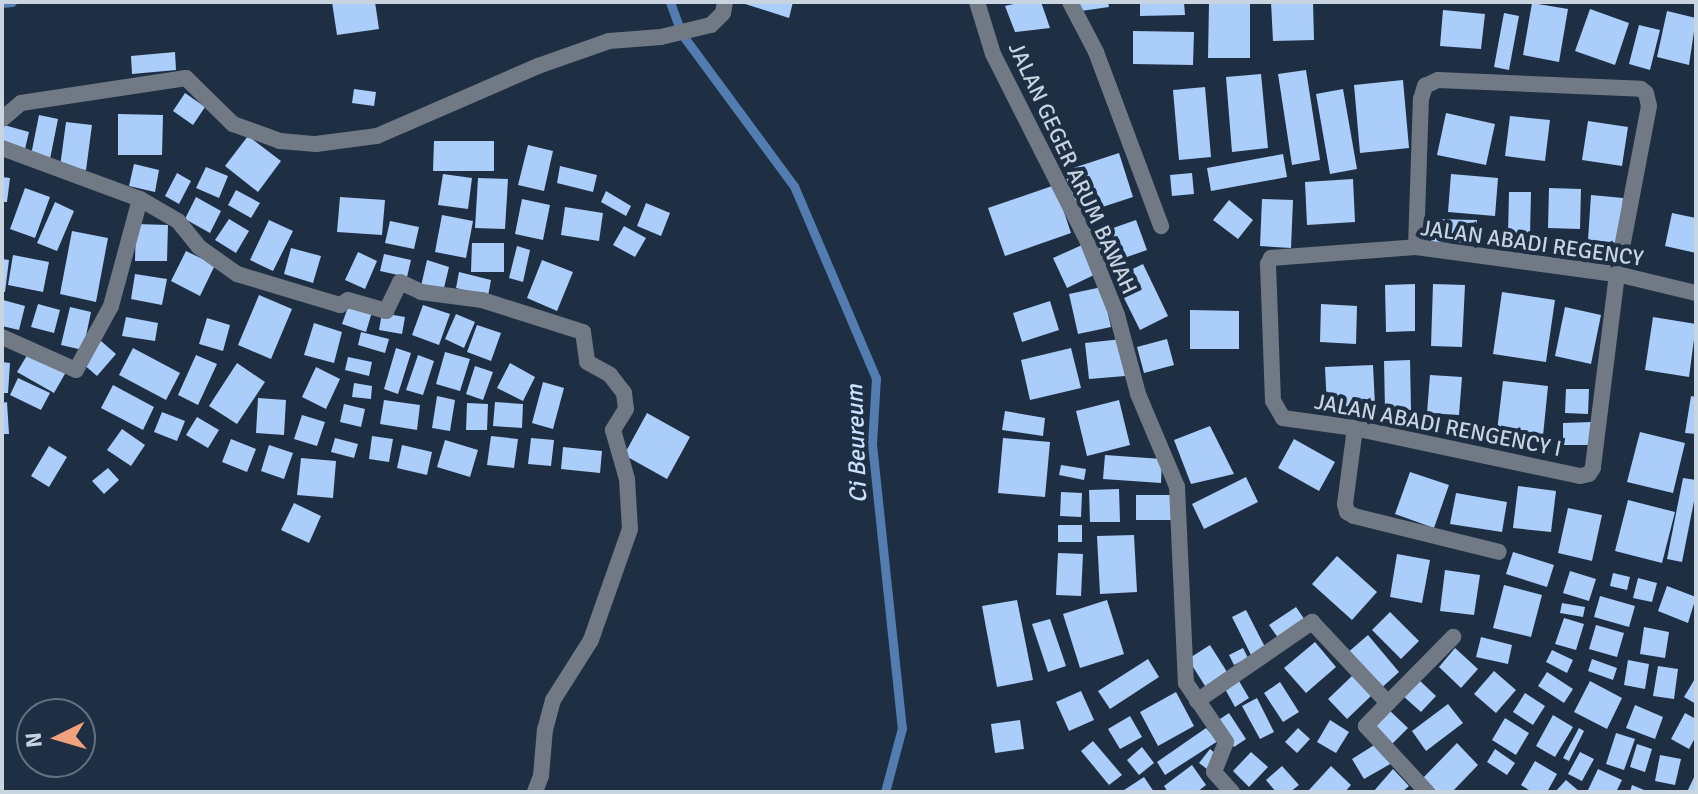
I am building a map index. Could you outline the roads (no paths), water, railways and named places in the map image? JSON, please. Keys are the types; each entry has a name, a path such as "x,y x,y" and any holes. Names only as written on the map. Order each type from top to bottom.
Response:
{"street":[{"path":"2,119 21,103 186,78 233,124 280,141 316,144 377,136 538,66 609,41 661,37 711,25 723,13 725,2"},
{"name":"JALAN GEGER ARUM BAWAH","path":"977,2 993,54 1087,240 1117,315 1138,394 1177,487 1186,683 1226,742 1214,772 1232,792"},
{"path":"1070,2 1096,52 1161,226"},
{"path":"1416,247 1421,99 1425,86 1438,80 1641,89 1646,93 1649,106 1617,274"},
{"path":"2,148 140,199 178,221 199,247 237,274 340,305 348,300 386,311 400,282 421,292 482,300 583,332 587,362 618,383 626,409 613,430 627,479 630,529 591,640 553,700 545,729 541,776 535,792"},
{"path":"2,337 76,370 111,306 140,199"},
{"name":"JALAN ABADI REGENCY","path":"1268,262 1271,258 1416,247 1617,274 1696,293"},
{"name":"JALAN ABADI RENGENCY I","path":"1268,262 1274,407 1283,418 1355,428 1580,476 1589,474 1593,468 1617,274"},
{"path":"1355,428 1345,504 1350,514 1499,552"},
{"path":"1197,701 1312,622 1388,703"},
{"path":"1427,792 1366,726 1453,637"}],"waterway":[{"name":"Ci Beureum","path":"2,3 12,2"},
{"name":"Ci Beureum","path":"670,2 681,33 794,186 876,378 872,444 902,728 885,792"}]}
